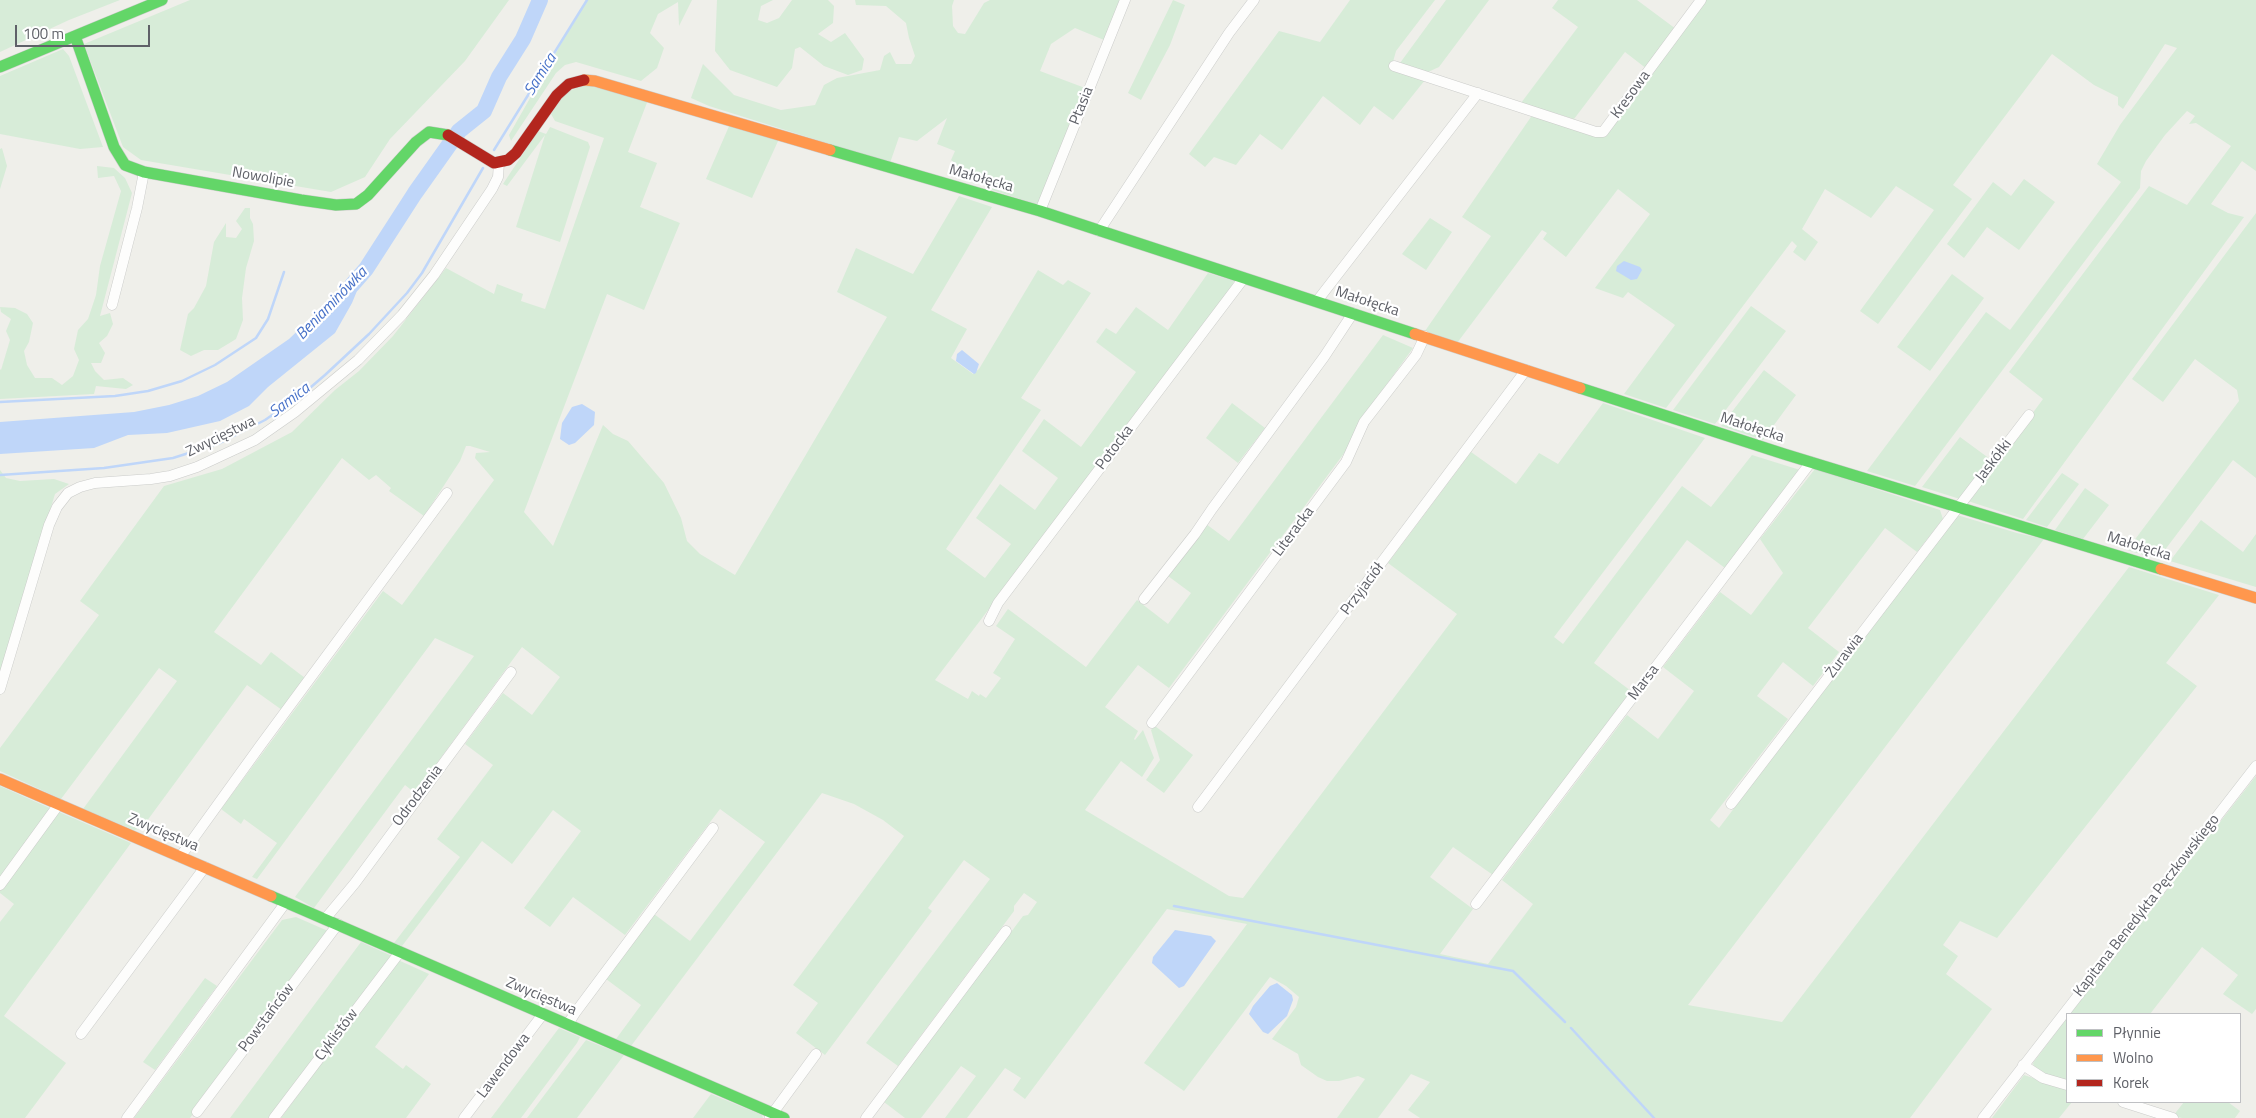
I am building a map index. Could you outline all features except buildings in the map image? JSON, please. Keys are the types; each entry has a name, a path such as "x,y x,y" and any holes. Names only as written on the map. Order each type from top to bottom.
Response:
{"street":[{"path":"0,67 162,0"},
{"name":"Ptasia","path":"1040,211 1124,0"},
{"path":"1099,231 1230,33 1254,0"},
{"name":"Kresowa","path":"1394,66 1596,132 1603,132 1702,0"},
{"name":"Nowolipie","path":"75,36 114,148 125,165 144,172 301,200 350,205 356,204 368,195 424,135 433,131 446,134 490,160 499,163"},
{"name":"Małołęcka","path":"499,163 508,160 516,153 557,95 569,84 582,80 595,81 1040,211 1811,462 2256,598"},
{"path":"1317,301 1478,93"},
{"name":"Zwycięstwa","path":"0,689 49,525 57,506 68,493 95,483 151,479 170,476 197,467 255,440 295,412 358,360 402,315 434,275 492,189 498,177 499,163"},
{"path":"112,305 138,208 144,172"},
{"name":"Potocka","path":"989,621 998,603 1244,278"},
{"path":"1144,599 1196,534 1212,508 1324,357 1353,313"},
{"name":"Literacka","path":"1152,723 1346,462 1364,422 1416,355 1425,336"},
{"name":"Przyjaciół","path":"1198,807 1526,370"},
{"name":"Jaskółki","path":"1958,508 2029,415"},
{"name":"Marsa","path":"1476,904 1811,462"},
{"path":"180,858 282,715 447,493"},
{"name":"Żurawia","path":"1731,804 1958,508"},
{"name":"Odrodzenia","path":"325,919 355,883 510,672"},
{"name":"Kapitana Benedykta Pęczkowskiego","path":"1983,1118 2256,766"},
{"name":"Zwycięstwa","path":"0,779 568,1024 771,1115 784,1118"},
{"path":"0,885 59,804"},
{"path":"568,1024 712,828"},
{"path":"81,1034 204,867"},
{"path":"128,1118 286,902"},
{"name":"Powstańców","path":"197,1112 338,924"},
{"path":"866,1118 1006,931"},
{"name":"Cyklistów","path":"274,1118 400,952"},
{"name":"Lawendowa","path":"464,1118 544,1014"},
{"path":"771,1115 816,1054"},
{"path":"2023,1065 2043,1078 2066,1085"},
{"path":"2126,1103 2173,1118"}],"green space":[{"path":"0,0 120,0 69,20 0,52"},
{"path":"190,0 509,0 465,61 390,139 365,177 331,192 141,160 123,147 84,44"},
{"path":"586,0 692,0 679,26 678,2 658,14 650,33 664,48 657,68 641,81 576,62 565,65 556,73 511,141 509,135"},
{"path":"717,0 773,0 761,6 758,20 767,23 779,18 792,0 828,0 834,6 833,23 818,34 831,42 845,33 864,59 862,70 848,75 824,66 800,47 795,49 792,68 777,87 730,70 715,51"},
{"path":"855,0 954,0 952,6 953,26 958,33 965,34 984,3 990,0 1120,0 1104,40 1075,28 1051,44 1040,71 1085,88 1040,201 1036,204 992,190 994,184 964,172 951,160 955,151 937,144 947,118 917,141 899,137 890,163 709,106 691,98 703,64 734,95 781,110 815,105 824,85 837,78 880,70 884,56 890,52 896,64 911,64 915,56 906,23 886,6 856,5"},
{"path":"1173,0 1185,5 1170,45 1141,100 1128,93"},
{"path":"1350,0 1435,0 1396,51 1391,69 1425,80 1393,120 1374,106 1360,125 1323,96 1282,150 1260,134 1236,165 1214,157 1205,167 1189,154 1279,31 1320,42"},
{"path":"1446,0 1489,0 1439,67 1428,72 1400,63"},
{"path":"1558,0 1637,0 1676,29 1647,69 1625,52 1574,119 1521,103 1578,27 1552,8"},
{"path":"1705,0 2256,0 2256,171 2242,161 2211,204 2228,213 2244,217 2023,519 1968,501 2043,399 2009,372 2149,186 2187,205 2231,146 2196,123 2189,124 2195,116 2187,111 2165,135 2146,161 2141,171 2140,188 1915,486 1867,471 1986,312 2010,330 2121,182 2097,164 2120,125 2177,48 2165,44 2123,109 2118,105 2118,97 2094,85 2052,54 1953,185 1972,199 1878,324 1860,311 1934,210 1896,186 1871,218 1825,189 1802,229 1818,242 1805,261 1793,252 1797,246 1792,241 1666,408 1624,394 1675,325 1628,292 1623,298 1595,288 1650,214 1618,189 1566,257 1543,239 1547,233 1542,230 1457,343 1425,331 1491,236 1462,217 1533,114 1605,137"},
{"path":"63,49 69,56 103,147 80,149 0,134 0,76"},
{"path":"586,85 648,100 628,152 657,163 640,207 680,223 644,310 607,294 524,512 553,546 603,425 613,434 628,441 664,483 681,518 687,541 700,554 735,575 887,317 837,292 856,248 913,274 959,196 992,207 931,310 967,329 951,358 973,374 979,369 1038,270 1063,285 1068,280 1091,293 1021,398 1041,410 946,549 985,578 1011,544 976,518 1000,484 1035,510 1058,478 1022,451 1044,419 1081,447 1136,372 1096,342 1106,328 1116,334 1136,307 1168,330 1208,273 1234,281 1228,294 935,680 968,699 972,691 986,698 1001,678 993,673 1015,639 996,626 1008,609 1086,667 1137,600 1168,624 1191,593 1168,576 1206,524 1229,541 1383,335 1413,348 1358,424 1351,444 1169,688 1138,665 1105,707 1138,731 1135,740 1143,730 1154,758 1142,777 1121,761 1085,810 1229,896 1243,898 1457,614 1388,563 1471,452 1516,484 1539,453 1558,464 1603,403 1705,438 1554,637 1563,644 1682,486 1711,507 1752,455 1800,470 1725,568 1687,540 1617,632 1594,663 1631,691 1493,875 1453,847 1430,877 1473,909 1440,954 1488,964 1533,904 1502,880 1627,715 1658,739 1694,691 1663,667 1720,592 1751,615 1783,573 1760,539 1815,469 1940,510 1943,519 1917,552 1885,528 1808,628 1839,652 1813,686 1783,662 1757,696 1788,719 1710,820 1719,828 1957,515 2044,539 1688,1005 1782,1022 2129,567 2219,595 2166,663 2197,686 1997,938 1960,921 1943,945 1958,956 1946,974 1992,1009 1910,1118 1420,1118 1408,1110 1430,1082 1411,1074 1378,1118 1337,1118 1365,1079 1358,1076 1339,1081 1327,1081 1301,1065 1298,1054 1272,1039 1296,1007 1299,997 1286,986 1270,977 1184,1091 1144,1063 1247,924 1167,909 1025,1099 1013,1090 1021,1078 1005,1068 967,1118 945,1118 976,1076 961,1066 921,1118 905,1118 884,1102 1023,916 1028,915 1037,902 1024,893 1014,906 1014,911 898,1066 866,1043 990,879 964,860 928,908 932,911 825,1055 796,1033 818,1003 793,985 904,836 883,820 854,804 822,793 631,1046 616,1039 641,1005 606,979 654,914 690,941 765,842 720,809 625,935 573,897 550,927 524,908 581,831 553,810 512,864 482,841 402,946 394,943 460,857 437,839 493,765 465,744 503,693 532,715 560,677 522,647 415,793 405,785 314,908 295,897 474,656 435,638 257,879 252,877 277,843 244,819 241,824 221,809 383,591 402,605 494,480 475,458 476,453 490,452 470,446 466,446 460,461 424,516 389,491 391,488 376,475 369,480 342,458 214,632 261,665 271,652 305,678 282,710 247,685 141,829 134,830 83,809 177,681 159,668 61,799 0,771 0,748 99,615 80,601 164,486 222,469 292,432 335,390 359,371 393,336 446,268 494,294 497,284 523,294 521,301 545,309 604,138 555,121 551,114 566,92"},
{"path":"730,124 779,139 752,198 706,179"},
{"path":"550,127 588,142 590,147 560,242 516,227 545,135 507,186 503,184 538,131 546,134"},
{"path":"2,148 7,166 0,189 0,149"},
{"path":"97,166 114,168 125,178 132,193 100,316 110,313 113,324 107,336 99,343 105,353 101,363 91,363 95,371 104,380 123,378 133,385 126,389 96,386 94,394 0,399 0,369 10,340 6,331 11,319 1,312 0,307 15,308 27,314 33,323 29,342 24,351 27,365 35,378 52,378 62,385 73,376 79,360 74,349 78,330 88,319 96,295 100,266 121,191 114,176 98,178"},
{"path":"2024,179 2055,202 2019,250 1987,227 1964,258 1947,244 1993,182 2011,196"},
{"path":"245,208 250,208 254,241 246,268 242,298 243,320 236,339 218,350 204,350 191,356 180,350 188,314 194,308 206,286 214,242 226,223 226,237 236,238 242,229 236,221"},
{"path":"2256,213 2256,478 2233,460 2158,559 2127,550 2239,401 2237,390 2195,359 2163,402 2132,379"},
{"path":"1430,218 1452,232 1426,270 1402,254"},
{"path":"1952,274 1984,298 1930,371 1897,347"},
{"path":"1751,306 1786,331 1715,424 1673,410"},
{"path":"1764,370 1796,395 1763,440 1721,426"},
{"path":"1232,403 1265,428 1238,463 1206,438"},
{"path":"1960,437 1990,459 1960,499 1922,487"},
{"path":"0,470 6,478 20,481 54,479 69,484 55,494 0,677"},
{"path":"2062,473 2079,484 2047,527 2026,520"},
{"path":"2085,488 2109,505 2083,539 2055,530"},
{"path":"2201,520 2243,552 2256,534 2256,587 2170,561"},
{"path":"1155,726 1193,755 1164,793 1146,780 1160,760 1151,730"},
{"path":"2256,776 2256,1009 2252,1014 2223,994 2238,975 2202,947 2151,1013 2071,1013"},
{"path":"0,786 52,809 0,880"},
{"path":"59,812 131,843 4,1016 66,1063 25,1118 0,1118 0,922 14,904 0,891"},
{"path":"296,917 328,931 190,1118 134,1118 282,920"},
{"path":"361,942 392,956 271,1118 230,1118"},
{"path":"398,960 429,974 375,1047 403,1069 406,1065 431,1084 406,1118 281,1118"},
{"path":"205,978 217,986 155,1070 143,1062"},
{"path":"2066,1019 2066,1082 2043,1074 2034,1067 2033,1063"},
{"path":"559,1028 580,1037 521,1118 491,1118"},
{"path":"586,1040 624,1055 577,1118 527,1118"},
{"path":"2024,1075 2066,1089 2066,1103 2071,1103 2059,1118 1992,1118"},
{"path":"711,1094 762,1115 763,1118 693,1118"},
{"path":"2183,1103 2229,1103 2240,1111 2235,1118 2182,1118 2173,1116"}],"water":[{"path":"1624,261 1640,267 1642,270 1637,279 1631,280 1616,271 1617,266"},
{"path":"366,269 352,303 335,333 268,387 249,406 220,421 167,433 128,435 94,448 0,454 0,422 134,412 169,405 198,396 227,382 289,339 353,278"},
{"path":"962,350 979,364 976,373 974,374 956,361 957,354"},
{"path":"582,404 595,412 594,425 575,443 569,445 560,439 562,423 572,407"},
{"path":"1175,930 1211,936 1216,941 1184,986 1179,988 1152,963 1153,957"},
{"path":"1277,983 1292,995 1293,1000 1287,1016 1268,1034 1263,1032 1249,1014 1253,1006 1270,986"}],"waterway":[{"name":"Beniaminówka","path":"352,285 366,269 415,193 459,131 484,111 499,77 523,39 540,0"},
{"name":"Samica","path":"494,150 587,0"},
{"name":"Samica","path":"0,475 104,468 173,458 220,443 265,420 304,393 325,375 369,334 407,293 422,273 483,168"},
{"path":"0,402 115,396 148,391 182,381 215,365 256,338 268,319 284,272"},
{"path":"1174,906 1513,971 1565,1022"},
{"path":"1571,1028 1654,1118"}],"traffic: fast":[{"path":"0,67 162,0"},
{"path":"75,36 114,147 125,165 144,172 301,200 336,205 356,204 368,195 416,142 429,132 448,135"},
{"path":"830,150 1040,211 1415,334"},
{"path":"1580,388 1784,454 2161,569"},
{"path":"271,896 784,1118"}],"traffic: slow":[{"path":"584,80 595,81 830,150"},
{"path":"1415,334 1580,388"},
{"path":"2161,569 2256,598"},
{"path":"0,779 271,896"}],"traffic: jam":[{"path":"448,135 494,163 508,160 516,153 557,95 569,84 584,80"}]}
